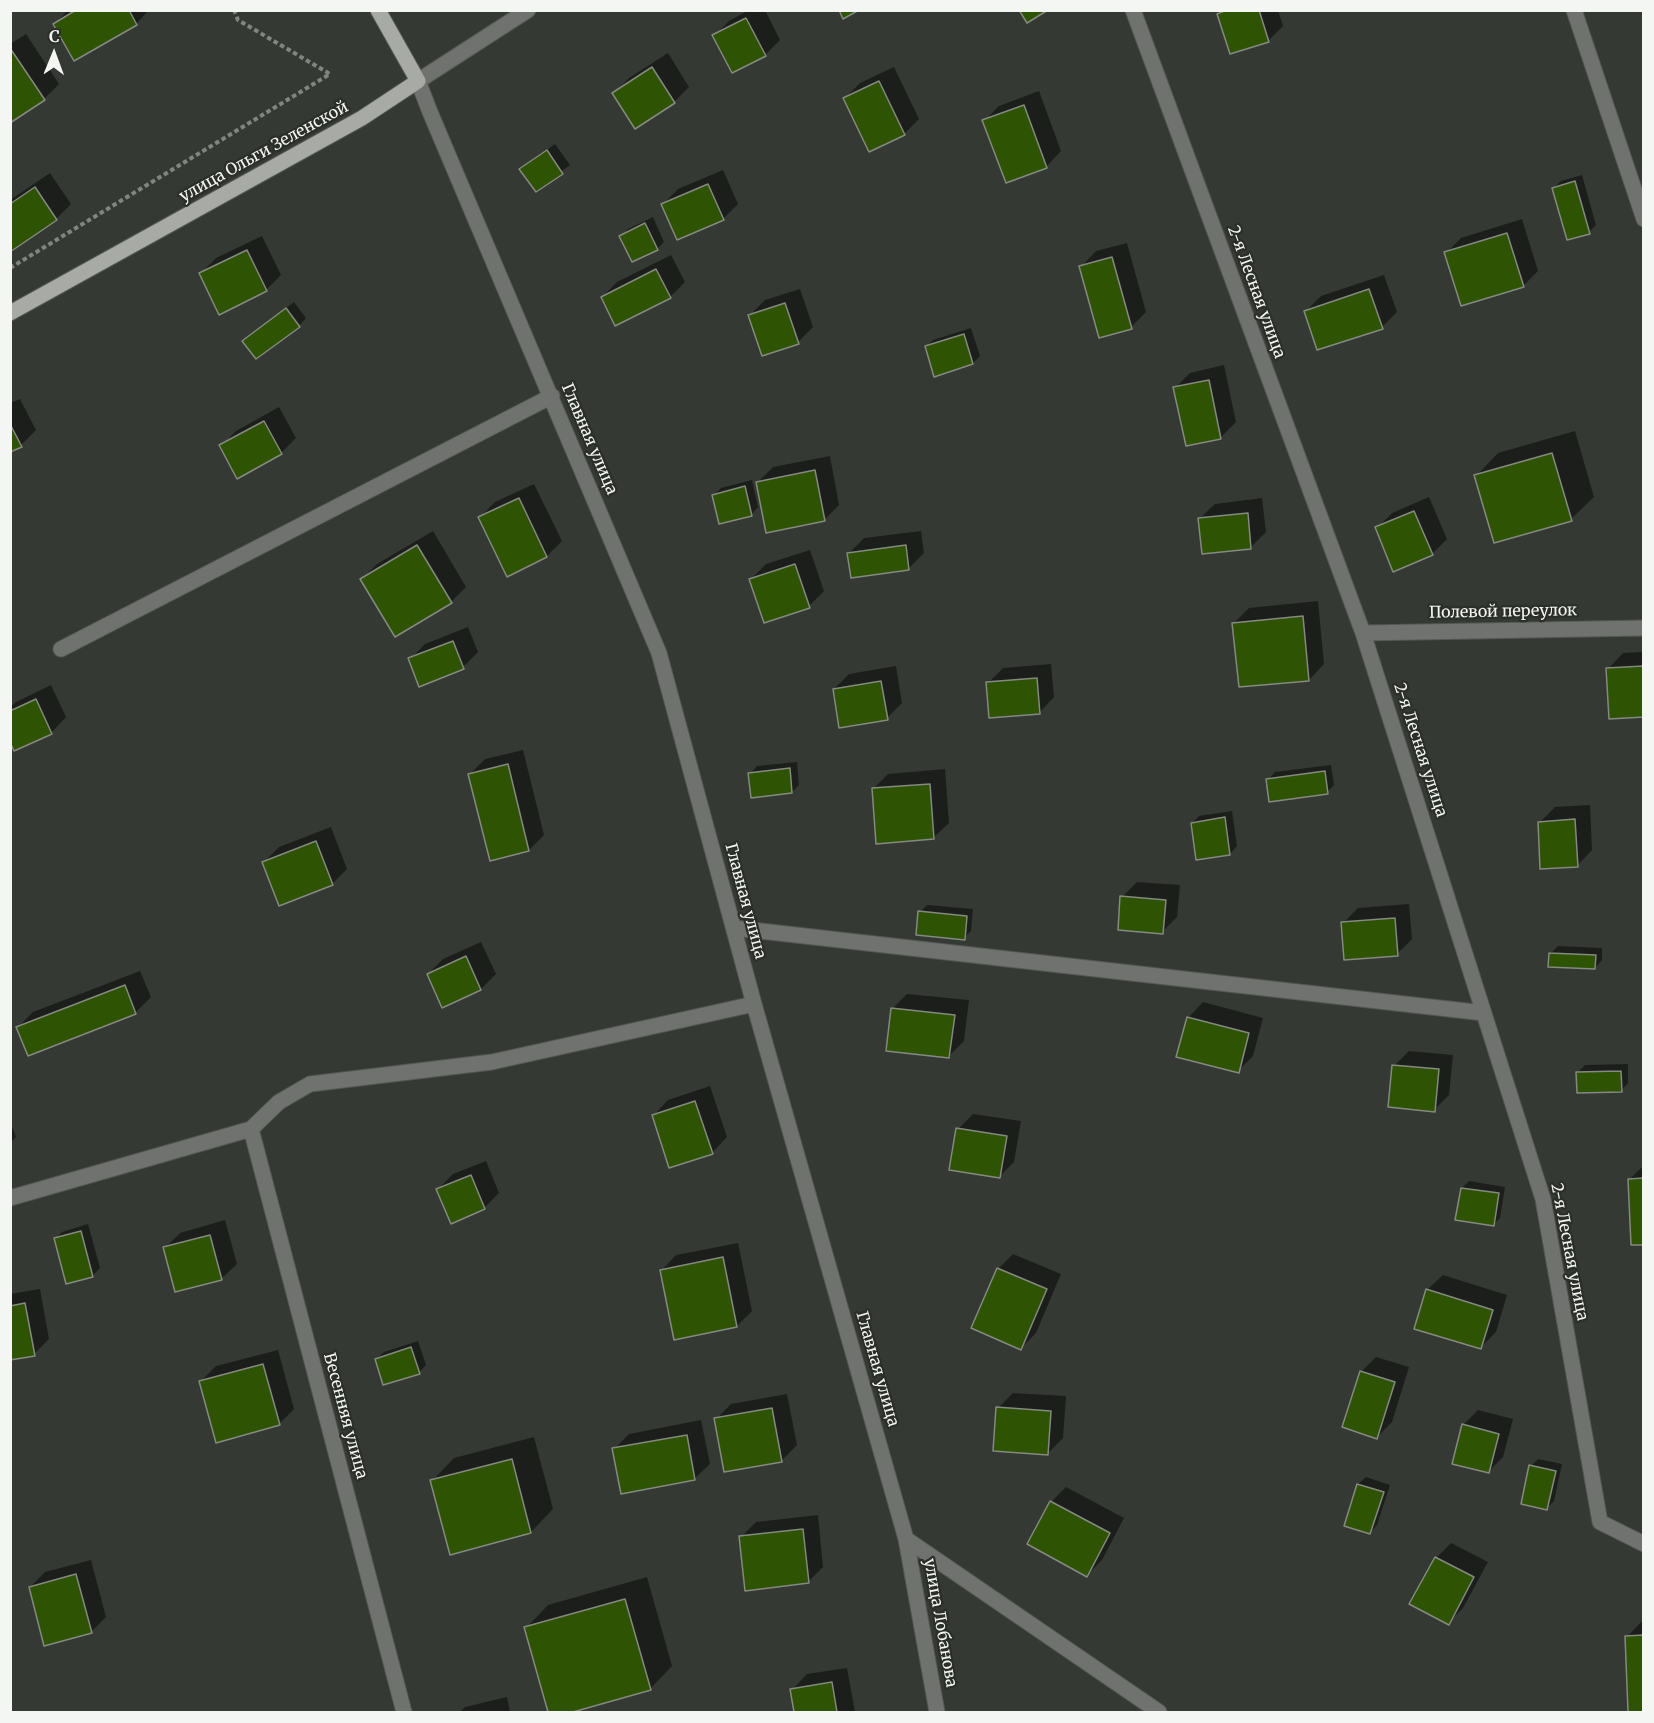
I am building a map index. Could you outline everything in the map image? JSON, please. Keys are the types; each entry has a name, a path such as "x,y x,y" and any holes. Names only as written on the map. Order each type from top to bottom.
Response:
{"main road":[{"name":"Главная улица","path":"378,10 418,81"},
{"name":"улица Ольги Зеленской","path":"10,313 362,118 418,81"}],"street":[{"name":"улица Ольги Зеленской","path":"418,81 528,10"},
{"name":"2-я Лесная улица","path":"1133,10 1363,633 1543,1199 1600,1522 1644,1544"},
{"path":"1574,10 1644,219"},
{"name":"Главная улица","path":"418,81 659,653 754,1004 906,1539"},
{"path":"61,649 552,396"},
{"name":"Полевой переулок","path":"1363,633 1644,628"},
{"path":"734,928 1484,1013"},
{"path":"10,1198 251,1129 279,1102 310,1084 492,1062 754,1004"},
{"name":"Весенняя улица","path":"251,1129 404,1713"},
{"path":"906,1539 1159,1713"},
{"name":"улица Лобанова","path":"906,1539 937,1713"}],"path":[{"path":"10,267 330,74 238,20 234,10"}],"building":[{"path":"76,10 129,10 137,25 74,61 53,24"},
{"path":"839,10 859,10 843,19"},
{"path":"1019,10 1048,10 1027,23"},
{"path":"1227,10 1259,10 1269,42 1230,54 1217,14"},
{"path":"746,18 766,56 732,73 712,35"},
{"path":"10,48 45,100 10,123"},
{"path":"652,67 675,103 635,129 612,93"},
{"path":"879,81 905,135 869,152 843,98"},
{"path":"1024,105 1047,168 1006,183 982,120"},
{"path":"547,150 563,174 536,192 519,169"},
{"path":"1575,181 1590,234 1567,240 1552,188"},
{"path":"708,184 724,220 677,240 661,204"},
{"path":"35,187 57,220 10,252 10,204"},
{"path":"645,223 658,250 632,262 619,236"},
{"path":"1507,233 1524,287 1461,306 1444,252"},
{"path":"247,250 267,291 219,315 199,273"},
{"path":"1112,257 1132,329 1099,338 1079,266"},
{"path":"656,269 671,298 615,326 601,297"},
{"path":"1369,289 1383,329 1317,350 1304,311"},
{"path":"785,303 799,344 762,356 748,315"},
{"path":"286,308 300,327 256,359 242,341"},
{"path":"964,334 973,364 934,377 925,346"},
{"path":"1209,380 1221,439 1186,446 1173,387"},
{"path":"264,421 282,454 237,479 219,445"},
{"path":"10,424 22,447 10,452"},
{"path":"1552,453 1572,521 1494,543 1474,475"},
{"path":"815,470 825,521 766,533 756,482"},
{"path":"745,486 752,516 719,524 712,495"},
{"path":"519,498 547,557 507,577 478,517"},
{"path":"1414,511 1433,555 1393,572 1375,527"},
{"path":"1248,513 1251,549 1202,554 1198,518"},
{"path":"417,545 452,603 395,637 360,579"},
{"path":"906,545 909,570 851,578 847,553"},
{"path":"795,564 810,608 764,623 749,579"},
{"path":"1303,616 1309,681 1239,687 1232,623"},
{"path":"453,641 464,669 419,687 408,658"},
{"path":"1644,666 1644,717 1609,719 1606,668"},
{"path":"1037,678 1040,714 989,718 986,682"},
{"path":"881,681 888,720 839,728 833,689"},
{"path":"36,699 52,734 14,751 10,742 10,711"},
{"path":"508,764 529,851 490,861 468,774"},
{"path":"790,768 792,793 751,798 748,773"},
{"path":"1325,771 1328,794 1269,802 1266,779"},
{"path":"930,784 934,839 876,844 872,788"},
{"path":"1225,817 1230,855 1196,860 1191,823"},
{"path":"1575,819 1578,867 1540,869 1538,822"},
{"path":"316,841 333,885 279,906 262,862"},
{"path":"1120,896 1166,900 1163,934 1118,930"},
{"path":"918,911 967,916 965,940 916,935"},
{"path":"1395,918 1398,956 1344,960 1341,922"},
{"path":"1549,953 1596,955 1595,969 1548,967"},
{"path":"466,956 481,990 442,1008 427,974"},
{"path":"125,985 136,1014 28,1056 16,1027"},
{"path":"891,1008 955,1015 949,1058 886,1051"},
{"path":"1187,1017 1249,1033 1239,1073 1176,1057"},
{"path":"1392,1065 1439,1069 1435,1112 1388,1107"},
{"path":"1621,1071 1622,1092 1577,1093 1576,1072"},
{"path":"695,1101 713,1154 669,1168 652,1115"},
{"path":"956,1128 1007,1136 1000,1178 949,1170"},
{"path":"471,1175 485,1209 451,1224 436,1189"},
{"path":"1644,1178 1644,1245 1631,1245 1628,1179"},
{"path":"1461,1188 1499,1193 1494,1226 1455,1220"},
{"path":"81,1231 93,1277 66,1284 54,1238"},
{"path":"210,1235 222,1280 175,1292 163,1247"},
{"path":"723,1257 737,1327 674,1340 660,1270"},
{"path":"997,1268 1047,1289 1021,1350 971,1328"},
{"path":"1426,1289 1493,1310 1481,1349 1414,1329"},
{"path":"25,1303 35,1356 10,1360 10,1306"},
{"path":"411,1347 420,1374 383,1385 375,1359"},
{"path":"263,1364 280,1425 216,1443 199,1381"},
{"path":"1360,1371 1395,1382 1377,1439 1342,1427"},
{"path":"996,1407 1051,1411 1048,1455 993,1451"},
{"path":"772,1408 782,1462 724,1472 714,1418"},
{"path":"1462,1424 1499,1434 1489,1473 1452,1464"},
{"path":"687,1435 695,1480 621,1494 612,1448"},
{"path":"512,1459 531,1533 450,1555 430,1480"},
{"path":"1529,1465 1556,1471 1547,1510 1521,1504"},
{"path":"1357,1484 1384,1492 1370,1534 1344,1526"},
{"path":"1050,1501 1110,1533 1087,1577 1027,1544"},
{"path":"803,1529 809,1583 745,1591 739,1536"},
{"path":"1435,1557 1474,1577 1449,1625 1409,1604"},
{"path":"76,1574 92,1633 44,1646 29,1587"},
{"path":"625,1599 651,1690 573,1712 548,1712 524,1627"},
{"path":"1644,1635 1644,1712 1628,1712 1625,1636"},
{"path":"832,1682 837,1712 794,1712 790,1689"}]}
